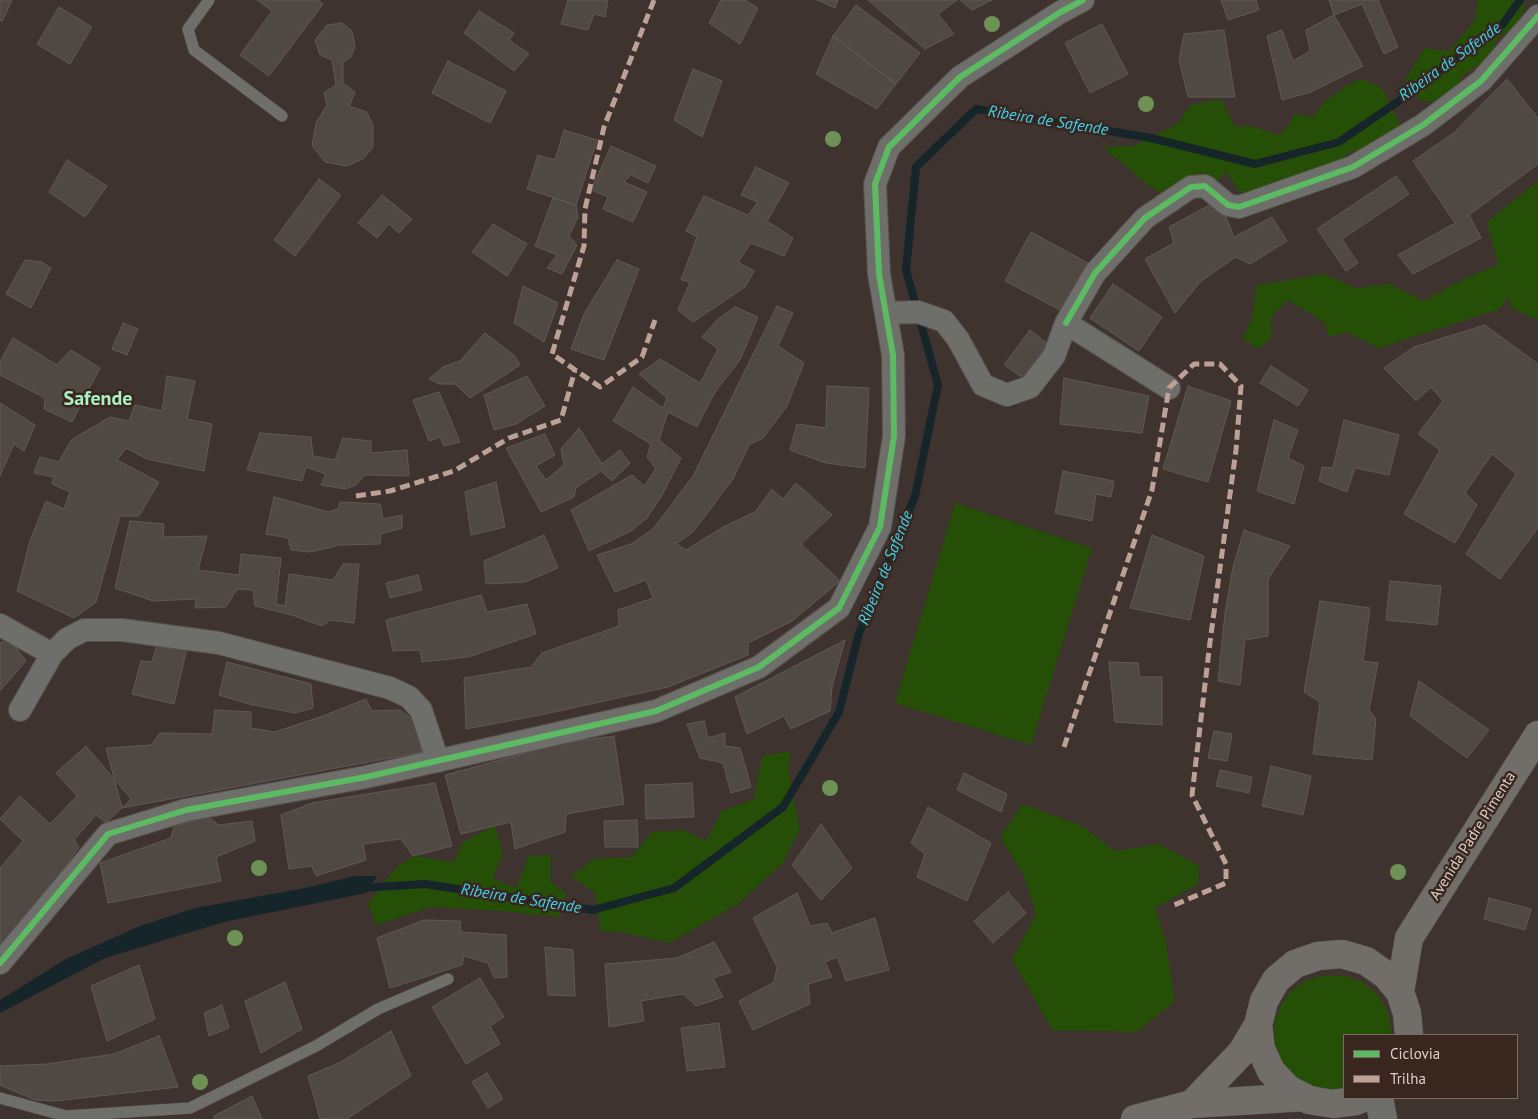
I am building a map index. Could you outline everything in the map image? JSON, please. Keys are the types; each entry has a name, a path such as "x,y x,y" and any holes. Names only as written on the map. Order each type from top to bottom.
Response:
{"main road":[{"name":"Avenida Padre Pimenta","path":"1409,938 1538,735"},
{"path":"1366,961 1409,938"},
{"path":"1400,992 1409,938"},
{"path":"1192,1104 1242,1052 1258,1024 1264,1001 1276,980 1295,964 1318,956 1342,954 1366,961 1386,975 1400,992 1408,1013 1409,1034"},
{"path":"1258,1024 1261,1049 1271,1071 1288,1089 1322,1106"},
{"path":"1135,1119 1192,1104 1322,1106 1361,1099"}],"street":[{"path":"0,963 108,834 186,810 366,777 656,711 759,666 839,608 880,527 894,436 893,355 879,274 875,184 889,147 960,77 1059,13 1083,0"},
{"path":"886,313 918,312 944,320 958,339 983,385 1007,396 1030,386 1054,356 1066,323 1095,273 1145,218 1191,187 1205,186 1228,205 1239,207 1353,167 1423,125 1481,81 1538,16"},
{"path":"1066,323 1169,388"},
{"path":"0,626 52,654"},
{"path":"20,710 52,654 66,639 84,630 122,630 220,643 390,688 409,697 421,710 438,761"},
{"path":"1379,1099 1383,1119"}],"lane":[{"path":"209,0 188,30 194,50 282,116"},
{"path":"0,1098 66,1116 190,1108 316,1046 378,1009 448,979"}],"green space":[{"path":"1478,0 1520,0 1525,5 1517,25 1497,39 1489,58 1462,76 1452,103 1420,101 1405,80 1425,48 1449,51 1474,22"},
{"path":"1362,79 1382,88 1404,132 1382,162 1352,150 1338,162 1266,202 1240,192 1226,172 1208,190 1174,200 1149,186 1103,147 1134,146 1179,123 1190,105 1221,99 1235,126 1256,127 1278,135 1287,128 1294,114 1313,117 1324,102 1349,84"},
{"path":"1538,181 1538,320 1512,309 1509,296 1500,309 1379,348 1347,332 1329,337 1324,322 1288,300 1271,317 1272,337 1258,349 1243,339 1251,321 1257,285 1324,274 1356,288 1390,284 1423,301 1470,276 1498,265 1487,222"},
{"path":"955,503 1092,548 1031,745 895,703"},
{"path":"790,751 788,771 800,829 783,863 738,904 669,943 621,932 601,931 595,893 571,876 594,859 632,857 652,832 683,830 706,841 722,811 754,799 762,756"},
{"path":"1023,804 1082,826 1115,851 1159,844 1199,866 1198,884 1155,908 1166,943 1175,1001 1137,1032 1052,1030 1012,959 1036,915 1023,874 1000,837"},
{"path":"495,826 503,854 493,879 516,888 529,856 551,855 550,881 566,894 559,917 503,911 431,907 376,925 368,903 395,869 413,856 453,862 463,842"},
{"path":"1325,975 1345,976 1364,983 1379,996 1389,1015 1392,1034 1343,1034 1343,1091 1324,1091 1306,1085 1292,1075 1281,1060 1275,1042 1274,1024 1280,1007 1290,992 1305,981"}],"shaded area":[{"path":"355,876 377,876 366,893 224,922 105,958 0,1013 0,1000 66,959 140,926 195,908 305,888"}],"building":[{"path":"0,0 12,0 2,22 0,20"},
{"path":"257,0 318,0 323,4 269,76 240,55 272,11"},
{"path":"568,0 608,0 605,17 594,14 588,30 561,24"},
{"path":"721,0 745,0 758,8 740,44 709,23"},
{"path":"817,0 838,0 835,8"},
{"path":"868,0 957,0 938,14 954,34 925,49"},
{"path":"960,0 992,0 972,10"},
{"path":"1221,0 1256,0 1259,10 1228,20"},
{"path":"1329,0 1378,0 1398,47 1384,54 1362,4 1334,15"},
{"path":"856,5 920,53 896,84 833,36"},
{"path":"59,7 92,27 70,64 37,44"},
{"path":"479,11 514,33 509,40 529,54 514,71 464,33"},
{"path":"1334,15 1363,66 1311,92 1282,100 1267,36 1282,30 1293,61 1310,51 1306,30"},
{"path":"342,23 352,31 355,46 351,57 343,63 343,83 355,92 349,106 367,112 373,126 373,147 363,159 347,166 325,162 312,146 316,123 327,105 324,93 336,85 332,60 320,55 315,40 327,25"},
{"path":"1102,24 1128,74 1090,93 1065,43"},
{"path":"1224,30 1235,97 1188,97 1179,59 1184,34"},
{"path":"833,36 896,84 877,109 816,74"},
{"path":"448,61 506,91 490,123 432,93"},
{"path":"693,69 722,81 702,137 674,120"},
{"path":"1507,79 1538,118 1538,164 1469,215 1481,238 1413,274 1398,255 1455,223 1413,161 1455,132"},
{"path":"564,130 597,140 576,205 527,189 538,155 555,160"},
{"path":"611,146 656,166 648,183 631,175 624,182 647,192 633,222 603,209 608,197 591,190"},
{"path":"67,160 107,186 85,217 49,192"},
{"path":"756,167 789,183 767,221 793,238 784,256 751,243 738,262 754,271 745,287 693,322 678,310 690,282 681,280 697,237 686,231 704,196 748,215 758,202 741,195"},
{"path":"1396,176 1409,194 1342,239 1358,263 1346,271 1317,229"},
{"path":"319,179 341,195 295,256 274,240"},
{"path":"382,195 412,219 399,233 389,224 377,238 358,223"},
{"path":"553,198 576,205 578,217 569,236 577,245 562,274 547,268 557,255 535,246"},
{"path":"1219,200 1234,237 1272,217 1287,241 1250,264 1236,257 1201,281 1175,313 1145,259 1174,243 1169,227"},
{"path":"493,224 527,244 507,276 472,252"},
{"path":"1031,232 1088,263 1062,311 1005,281"},
{"path":"25,260 42,262 51,268 31,308 6,294"},
{"path":"617,260 639,269 604,360 571,349 584,314"},
{"path":"1113,284 1162,317 1139,351 1090,318"},
{"path":"523,286 558,303 544,342 514,323"},
{"path":"777,306 793,313 778,346 804,363 787,406 763,438 749,445 733,479 693,532 676,544 686,550 723,527 755,512 772,489 783,499 796,483 832,515 801,544 840,581 792,621 748,643 748,655 668,687 466,729 464,678 531,667 542,653 619,626 618,610 653,598 646,580 615,592 597,555 631,544 653,529 693,476"},
{"path":"735,307 758,317 740,360 715,392 697,427 668,412 659,440 681,458 662,495 647,518 631,531 589,551 571,510 632,475 644,486 656,469 647,457 651,444 613,421 633,387 663,408 667,398 639,374 660,359 700,383 718,349 702,337 717,320"},
{"path":"123,323 138,329 127,355 112,349"},
{"path":"1485,325 1538,364 1538,528 1500,579 1466,554 1516,474 1492,454 1465,493 1477,505 1455,543 1404,514 1440,450 1418,434 1443,401 1431,387 1416,401 1384,368 1414,347"},
{"path":"1030,330 1049,345 1025,379 1004,365"},
{"path":"485,333 515,356 520,365 470,398 455,384 440,384 429,379 443,367 460,361"},
{"path":"13,338 57,365 71,350 100,368 72,422 44,409 45,398 0,375 0,362"},
{"path":"1271,366 1308,390 1298,406 1260,383"},
{"path":"167,376 195,381 187,419 212,424 204,471 147,459 126,448 117,460 159,482 139,516 120,516 96,602 74,618 17,591 30,541 46,501 64,509 70,492 52,484 54,477 34,473 40,457 59,462 71,440 110,417 129,421 135,405 162,411"},
{"path":"527,376 545,406 516,424 494,430 484,395"},
{"path":"1064,378 1149,396 1142,433 1060,424"},
{"path":"827,386 869,388 865,468 826,463 790,450 797,424 826,428"},
{"path":"1188,386 1231,401 1208,482 1163,469"},
{"path":"439,392 460,442 444,446 440,437 429,441 413,400"},
{"path":"0,403 35,425 24,451 14,444 0,476"},
{"path":"1274,420 1298,430 1288,458 1304,466 1294,504 1257,491"},
{"path":"1344,420 1399,435 1389,475 1355,468 1347,492 1319,481 1322,467 1333,468"},
{"path":"579,428 602,464 620,450 630,463 612,481 601,471 576,488 574,497 541,512 506,448 545,434 555,455 536,466 546,480 564,465 561,449"},
{"path":"260,433 311,437 313,456 335,460 343,438 371,441 371,453 407,450 409,476 365,475 356,485 345,489 321,485 326,474 306,467 302,481 247,470"},
{"path":"1063,471 1114,481 1111,497 1096,494 1092,521 1055,513"},
{"path":"496,482 505,527 471,535 465,492"},
{"path":"274,497 329,512 339,508 340,502 380,504 383,519 402,515 402,528 381,534 380,544 340,545 310,552 291,550 288,538 266,534"},
{"path":"130,521 164,524 163,537 207,536 198,570 239,575 241,554 281,558 276,604 285,606 289,574 333,580 343,564 359,564 354,623 330,620 322,626 292,615 255,606 253,590 237,589 226,607 195,608 196,599 153,601 115,588"},
{"path":"1244,530 1290,546 1268,579 1268,636 1245,640 1240,685 1218,681 1225,613 1233,567"},
{"path":"544,535 558,568 525,582 486,584 484,561"},
{"path":"1152,535 1204,556 1190,620 1130,608"},
{"path":"418,575 422,590 390,598 386,583"},
{"path":"1390,581 1441,586 1437,625 1386,620"},
{"path":"481,595 487,612 527,604 536,634 468,657 422,662 420,650 393,651 386,620"},
{"path":"1320,601 1370,608 1363,661 1378,663 1369,710 1376,719 1372,760 1313,754 1320,702 1304,692"},
{"path":"8,638 26,661 0,691 0,643"},
{"path":"158,640 187,648 174,704 132,694 141,661 152,662"},
{"path":"845,640 832,687 830,711 791,729 784,716 747,734 735,697"},
{"path":"227,662 311,684 313,708 295,713 249,704 219,695"},
{"path":"1109,662 1138,663 1140,677 1162,677 1162,725 1115,722"},
{"path":"1419,681 1489,730 1467,758 1410,716"},
{"path":"366,699 372,711 400,710 414,721 422,752 122,808 106,748 151,745 160,733 212,734 215,710 251,712 251,728 275,732"},
{"path":"704,721 708,738 725,733 725,746 740,748 751,787 731,793 723,763 700,758 687,724"},
{"path":"1214,731 1232,734 1227,761 1208,758"},
{"path":"614,736 624,804 566,814 565,832 515,849 511,822 461,834 445,775 563,743"},
{"path":"86,746 131,799 106,823 96,815 74,840 79,847 57,878 0,945 0,868 23,841 0,819 20,796 50,824 77,796 56,773"},
{"path":"1271,766 1311,776 1303,815 1262,806"},
{"path":"1220,770 1252,777 1249,793 1216,786"},
{"path":"964,773 1007,794 1001,812 957,790"},
{"path":"435,783 452,846 413,856 401,839 363,844 366,860 316,876 312,866 289,869 281,815 312,803"},
{"path":"692,783 694,817 646,819 645,785"},
{"path":"928,807 991,843 967,901 917,877 925,854 911,843"},
{"path":"208,817 219,825 252,821 255,841 216,857 221,881 108,903 100,863 171,838 174,826"},
{"path":"637,820 638,847 605,847 604,821"},
{"path":"821,824 852,868 821,900 792,865"},
{"path":"1008,892 1026,913 993,943 974,921"},
{"path":"797,893 810,926 827,923 832,933 875,918 889,970 846,981 837,957 825,962 832,977 808,984 810,1004 753,1030 739,1001 774,982 777,967 753,918"},
{"path":"1489,898 1531,909 1525,930 1484,919"},
{"path":"424,920 460,921 461,932 506,935 507,977 494,978 488,963 464,956 462,965 390,988 377,938"},
{"path":"714,942 731,972 713,978 723,997 696,1006 683,994 641,1001 644,1021 609,1027 605,964 677,958"},
{"path":"545,947 573,950 575,996 548,995"},
{"path":"139,965 155,1019 107,1041 91,986"},
{"path":"480,978 504,1017 490,1026 500,1044 466,1064 432,1007"},
{"path":"285,982 302,1029 261,1053 245,1001"},
{"path":"222,1005 229,1028 209,1036 204,1013"},
{"path":"719,1023 725,1067 687,1071 681,1028"},
{"path":"391,1031 411,1076 347,1119 320,1119 308,1076 339,1063"},
{"path":"159,1036 178,1087 55,1101 35,1100 0,1085 0,1066 47,1064 114,1054"},
{"path":"487,1073 503,1099 488,1108 472,1082"},
{"path":"252,1096 262,1119 214,1119 214,1116"}],"waterway":[{"name":"Ribeira de Safende","path":"361,888 425,884 593,910 674,888 783,807 839,712 859,633 915,496 938,385 906,270 916,167 976,109 1151,138 1255,164 1339,142 1406,96 1503,24 1520,0"}],"marked path":[{"path":"654,0 604,127 585,209 584,246 552,354 600,387 642,357 655,320"},
{"path":"1064,747 1152,490 1169,388 1194,364 1220,364 1241,386 1236,450 1210,642 1192,795 1226,864 1226,883 1172,906"},
{"path":"356,496 390,491 454,471 509,438 561,420 575,370"}],"cycle path":[{"path":"0,963 108,834 186,810 366,777 656,711 759,667 839,608 880,527 894,436 893,355 879,274 875,184 889,147 960,77 1059,13 1083,0"},
{"path":"1066,323 1095,273 1145,218 1191,187 1205,186 1228,205 1239,207 1353,167 1423,125 1481,81 1538,16"}],"district":[{"name":"Safende","path":"98,399"}]}
